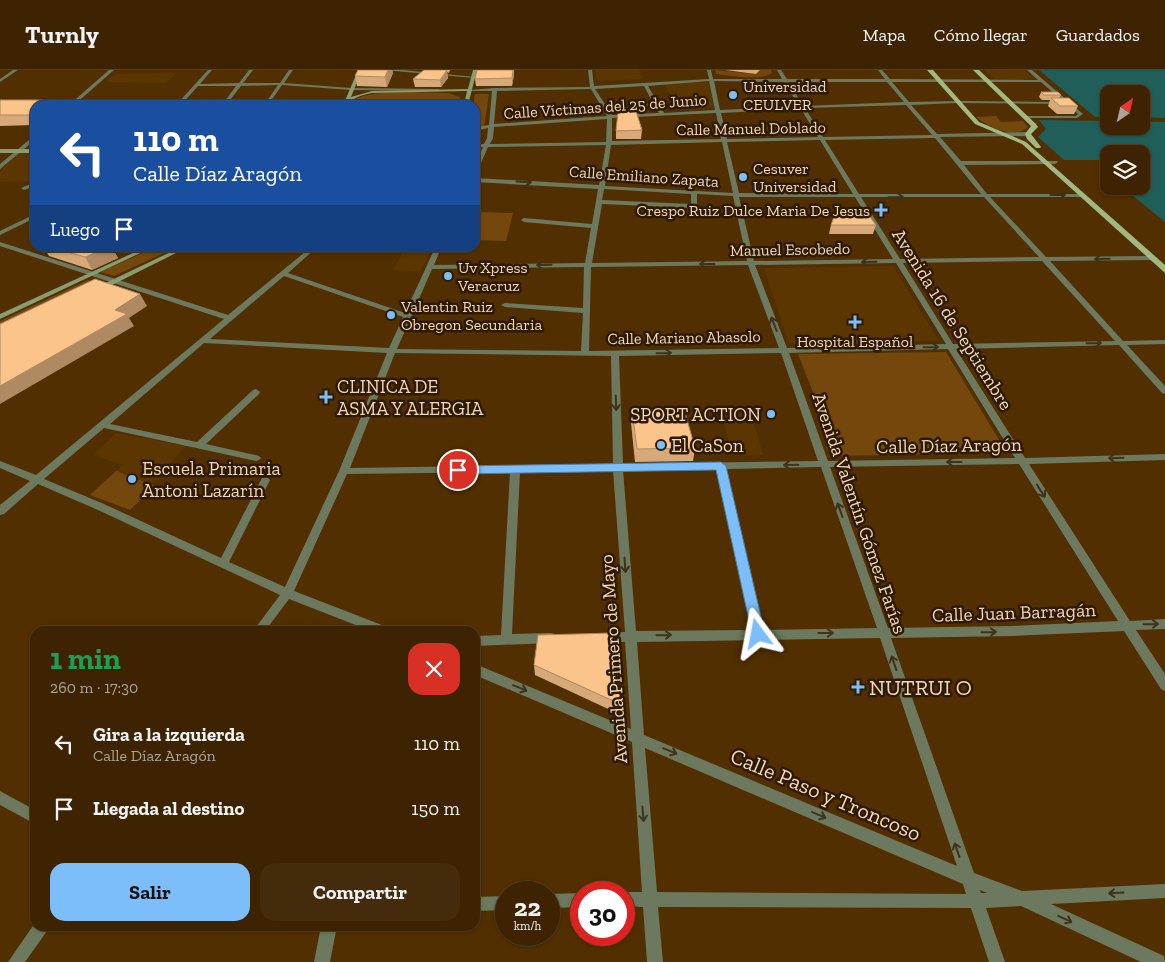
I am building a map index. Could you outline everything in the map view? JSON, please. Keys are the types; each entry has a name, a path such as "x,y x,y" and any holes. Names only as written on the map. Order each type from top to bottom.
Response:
{"main road":[{"path":"346,100 360,70"},
{"path":"468,100 472,90 475,70"},
{"path":"930,70 977,123 1024,143 1165,270"},
{"path":"976,70 1035,127 1028,134 1029,138 1165,259"},
{"path":"350,100 361,94 372,92 472,90"},
{"path":"0,151 30,151"},
{"path":"0,317 138,252"},
{"path":"87,294 175,252"}],"street":[{"path":"0,81 16,70"},
{"path":"77,100 112,70"},
{"path":"182,100 210,70"},
{"path":"228,100 251,70"},
{"path":"270,100 291,70"},
{"path":"384,70 474,77"},
{"path":"585,353 588,265 609,143 610,117 592,88 590,70"},
{"name":"Avenida 16 de Septiembre","path":"779,70 897,262 1165,686"},
{"path":"880,70 906,104 961,163 986,196 1165,391"},
{"path":"1024,117 1077,117 1081,114 1029,70"},
{"path":"472,90 592,88 645,84 710,75 783,79 834,77 888,81 1042,82"},
{"name":"Avenida Valentín Gómez Farías","path":"710,75 751,264 784,350 884,633 966,878 997,962"},
{"path":"196,85 281,84 351,89 438,90"},
{"path":"645,84 662,114"},
{"path":"480,160 487,146 492,126 495,89"},
{"name":"Calle Víctimas del 25 de Junio","path":"480,128 610,117 803,107 958,102 1067,103"},
{"path":"638,105 656,104"},
{"name":"Calle Manuel Doblado","path":"480,146 1028,134"},
{"path":"0,167 30,141"},
{"path":"961,163 1055,162"},
{"name":"Calle Emiliano Zapata","path":"480,180 736,195 858,197 1081,195"},
{"path":"24,188 30,186"},
{"path":"599,202 694,206 694,193"},
{"path":"0,233 30,218"},
{"path":"524,220 594,226"},
{"path":"0,244 230,318"},
{"path":"0,511 308,252"},
{"path":"263,626 287,593 344,471 392,351 436,252"},
{"name":"Manuel Escobedo","path":"430,267 1151,258"},
{"path":"282,273 408,316"},
{"path":"505,305 587,311"},
{"name":"Calle Mariano Abasolo","path":"203,341 392,351 615,354 1165,342"},
{"name":"Avenida Primero de Mayo","path":"615,354 618,468 655,962"},
{"path":"198,446 256,392"},
{"path":"102,425 256,458"},
{"name":"Calle Díaz Aragón","path":"344,471 618,468 1165,457"},
{"path":"0,464 101,507 287,593 370,626"},
{"path":"721,466 758,634"},
{"path":"506,640 515,469"},
{"path":"224,564 265,480"},
{"name":"Calle Juan Barragán","path":"592,637 1012,631 1165,624"},
{"path":"480,641 563,638"},
{"name":"Calle Paso y Troncoso","path":"480,671 966,878 1023,898 1158,962"},
{"path":"0,798 30,814"},
{"path":"635,899 976,901 1165,890"},
{"path":"480,904 495,903"},
{"path":"16,962 38,931"},
{"path":"322,962 328,931"}],"shaded area":[{"path":"595,70 639,70 643,79 597,81"},
{"path":"715,70 756,74 760,70 771,70 772,73 761,77 745,77 716,74"},
{"path":"984,70 1024,70 1034,79 995,79"},
{"path":"177,73 166,83 106,82 115,74"},
{"path":"708,81 714,108 680,110 664,84"},
{"path":"379,93 448,93 460,97 459,100 354,100"},
{"path":"475,94 489,94 484,127 480,127 480,100 474,100"},
{"path":"996,116 1001,122 1023,121 1028,127 1016,132 1001,131 987,125 976,117"},
{"path":"19,152 30,152 30,181 0,182 0,170"},
{"path":"480,212 513,213 506,241 480,240"},
{"path":"145,252 166,252 114,276 100,272"},
{"path":"402,252 430,252 420,272 393,270"},
{"name":"Hospital Español","path":"893,266 939,341 789,343 764,268"},
{"path":"88,280 100,284 0,332 0,321"},
{"path":"946,352 1007,453 831,456 826,447 831,442 831,438 798,354"},
{"path":"723,419 753,419 763,455 732,455"},
{"name":"Escuela Primaria Antoni Lazarín","path":"116,433 186,446 130,510 90,495 123,465 93,455"},
{"path":"116,471 155,486 130,510 90,495"}],"water":[{"path":"1039,70 1165,70 1165,118 1150,117 1150,85 1100,85 1100,117 1095,117"},
{"path":"1039,120 1100,121 1100,135 1150,135 1150,121 1165,122 1165,222 1132,195 1150,195 1150,145 1100,145 1100,160 1064,160 1038,137 1046,129"}],"building":[{"path":"358,70 388,70 385,77 355,76"},
{"path":"424,70 447,70 440,80 413,79"},
{"path":"477,70 513,70 512,78 475,79"},
{"path":"1041,92 1058,92 1061,95 1044,95"},
{"path":"1051,98 1069,98 1078,106 1060,106"},
{"path":"0,100 30,100 29,115 0,115"},
{"path":"636,111 642,130 616,131 618,112"},
{"path":"835,214 868,214 876,225 831,225"},
{"path":"68,252 97,252 85,257"},
{"path":"95,279 140,294 115,310 127,314 0,386 0,324"},
{"path":"684,409 695,448 637,449 632,410"},
{"path":"615,633 620,704 534,665 538,635"}],"place":[{"name":"Universidad CEULVER","path":"733,95"},
{"name":"Cesuver Universidad","path":"743,177"},
{"name":"Crespo Ruiz Dulce Maria De Jesus","path":"881,210"},
{"name":"Uv Xpress Veracruz","path":"448,276"},
{"name":"Valentin Ruiz Obregon Secundaria","path":"391,315"},
{"name":"Hospital Español","path":"855,322"},
{"name":"CLINICA DE ASMA Y ALERGIA","path":"326,397"},
{"name":"SPORT ACTION","path":"771,414"},
{"name":"El CaSon","path":"661,445"},
{"name":"Escuela Primaria Antoni Lazarín","path":"132,479"},
{"name":"NUTRUI O","path":"858,687"}],"route":[{"path":"458,470 721,466 758,634"}]}
